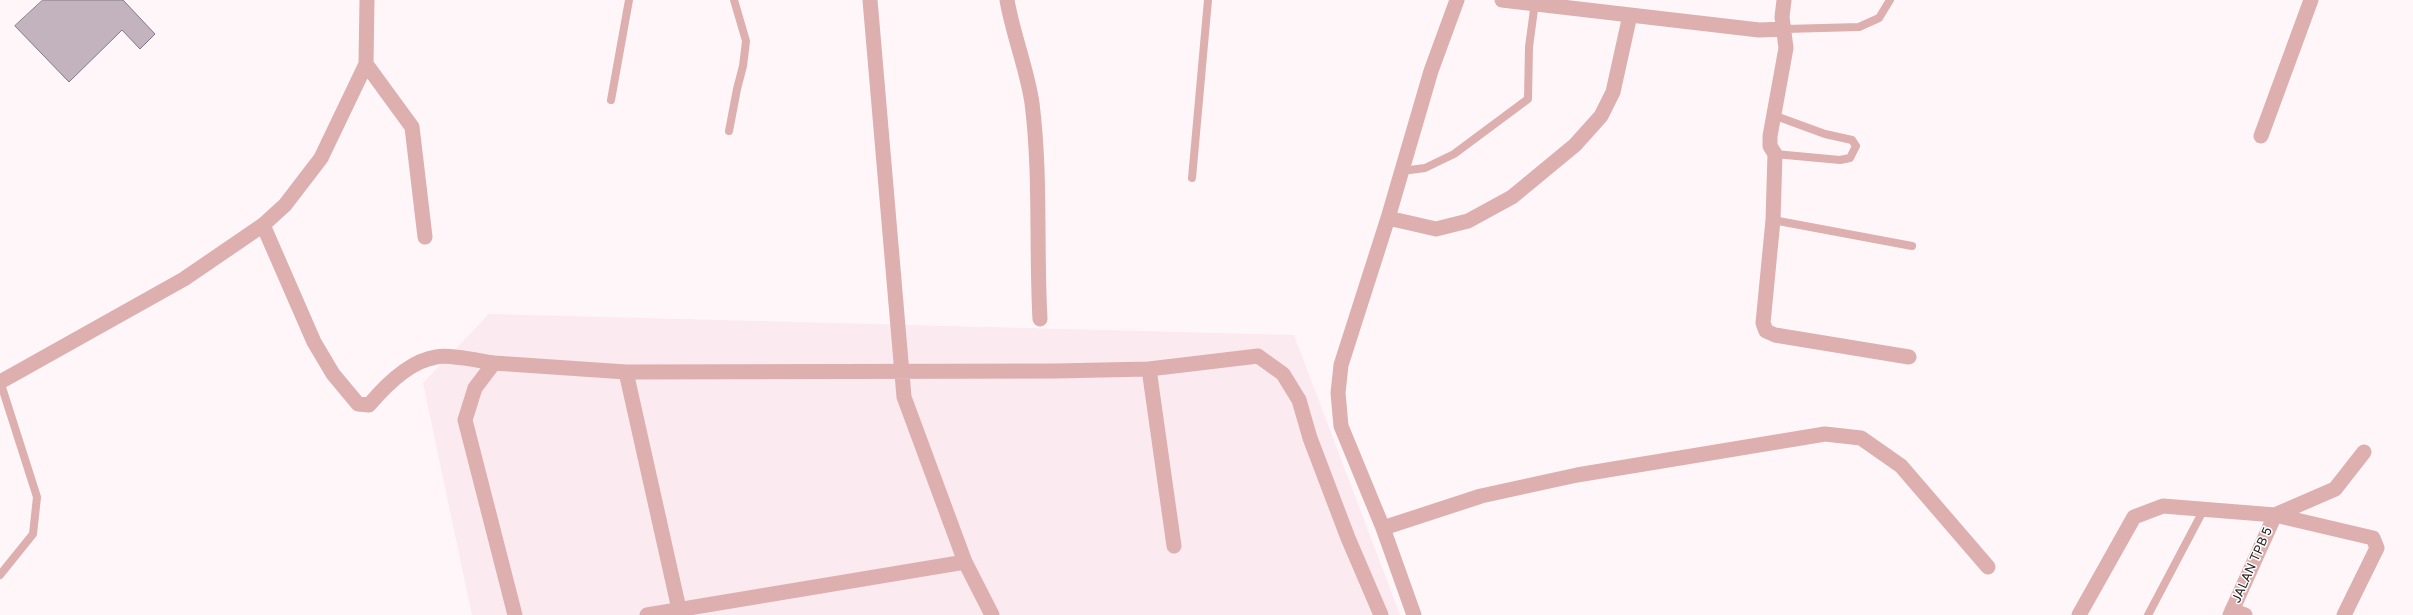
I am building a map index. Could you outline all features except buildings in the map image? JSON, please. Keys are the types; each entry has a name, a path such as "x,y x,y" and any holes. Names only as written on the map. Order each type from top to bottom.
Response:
{"street":[{"path":"0,381 184,279 263,225 285,205 321,158 366,64 367,0"},
{"path":"870,0 904,397 965,562 992,615"},
{"path":"1007,0 1032,103 1038,219 1036,250 1040,319"},
{"path":"1414,615 1383,528 1341,426 1338,393 1341,365 1388,218 1432,71 1457,0"},
{"path":"1502,0 1609,6 1630,15 1759,30 1785,29"},
{"path":"1784,0 1782,17 1785,29 1786,48 1770,136 1770,146 1775,154 1773,220 1763,323 1766,331 1775,335 1909,357"},
{"path":"2261,136 2311,0"},
{"path":"1388,218 1436,229 1468,221 1512,197 1575,145 1600,116 1613,92 1630,15"},
{"path":"366,64 412,127 425,237"},
{"path":"263,225 314,342 333,374 358,404 369,405 394,380 416,364 436,356 494,363 626,372 902,370 1055,372 1148,369 1258,356 1283,374 1299,400 1321,466 1381,615"},
{"path":"494,363 475,388 465,420 515,615"},
{"path":"1148,369 1174,546"},
{"path":"626,372 681,612"},
{"path":"1383,528 1481,496 1577,474 1825,434 1861,438 1901,466 1988,567"},
{"path":"2275,515 2335,489 2364,452"},
{"path":"2079,615 2134,517 2163,506 2275,515 2373,538 2377,548 2344,615"},
{"name":"JALAN TPB 5","path":"2236,613 2275,515"},
{"path":"647,615 681,612 965,562"}],"lane":[{"path":"611,100 629,0"},
{"path":"729,131 736,89 744,66 746,41 734,0"},
{"path":"1192,178 1208,0"},
{"path":"1785,29 1860,27 1879,18 1890,0"},
{"path":"1402,172 1425,168 1454,154 1528,99 1529,1"},
{"path":"1773,115 1825,134 1852,140 1856,146 1850,158 1840,160 1775,154"},
{"path":"1773,220 1912,246"},
{"path":"0,381 37,497 33,534 0,575"},
{"path":"2148,615 2204,509"}],"shaded area":[{"path":"489,314 1294,335 1400,615 472,615 423,383"}]}
